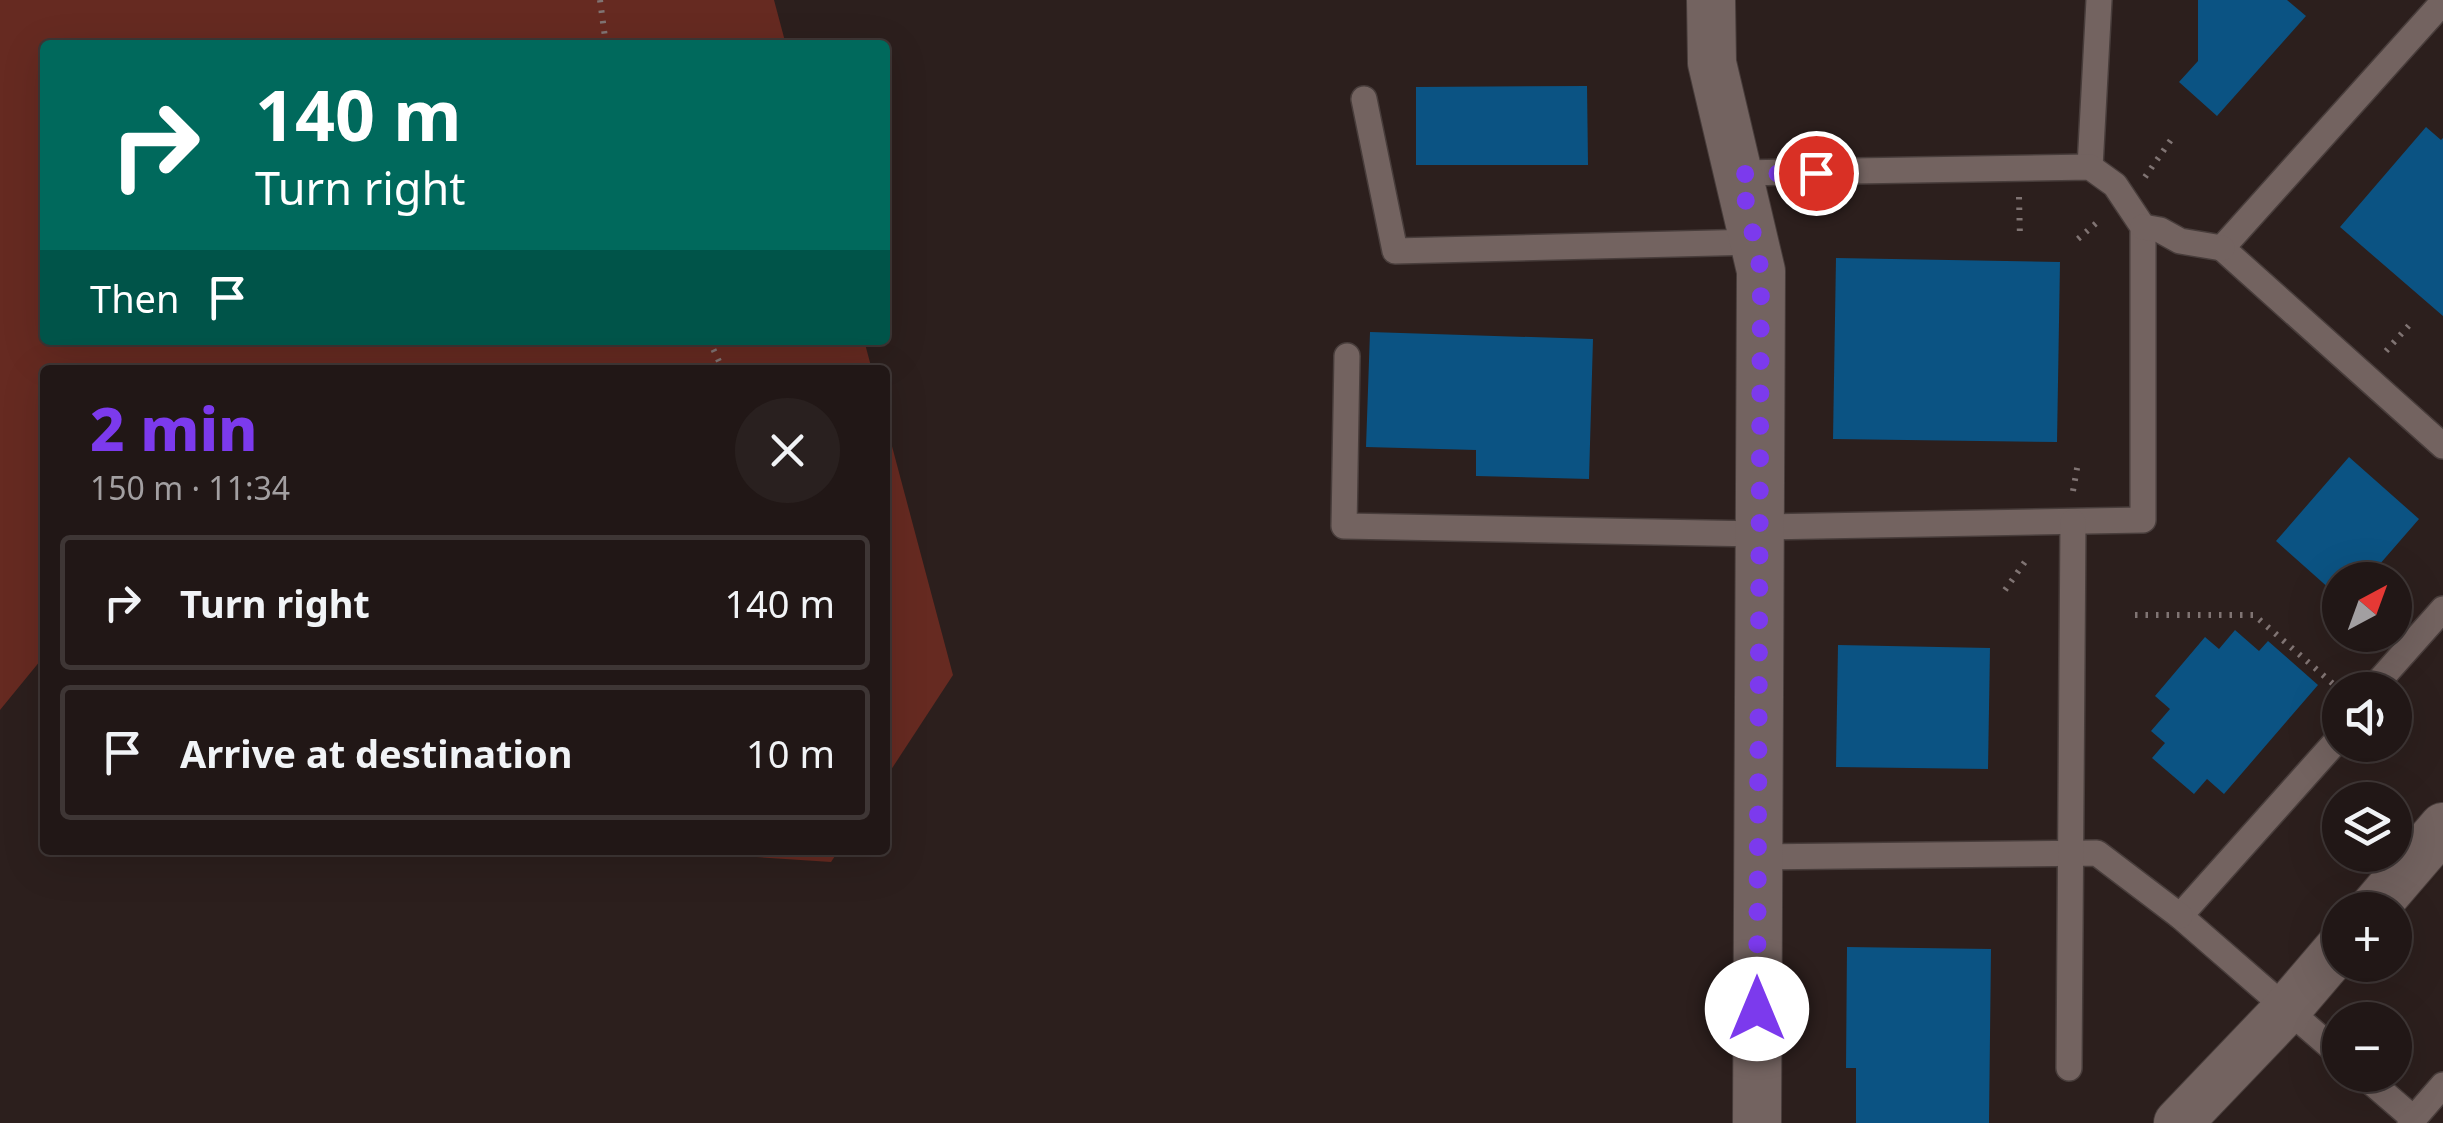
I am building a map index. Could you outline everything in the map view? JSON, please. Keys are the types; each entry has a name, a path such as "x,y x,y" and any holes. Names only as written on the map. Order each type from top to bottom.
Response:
{"street":[{"path":"1711,1 1712,63 1761,271 1757,1123"},
{"path":"2392,892 2436,851"},
{"path":"2178,1123 2322,968"}],"lane":[{"path":"1703,0 1711,1"},
{"path":"2090,166 2099,0"},
{"path":"2222,248 2442,4"},
{"path":"1364,100 1395,251 1756,242"},
{"path":"1346,356 1344,526 1760,530 2069,512 2143,520 2143,227 2115,185 2090,166 1740,174"},
{"path":"2143,227 2160,230 2180,241 2222,248 2443,446"},
{"path":"2069,512 2069,1068"},
{"path":"2387,672 2443,609"},
{"path":"2180,916 2322,757"},
{"path":"1758,857 2097,852 2180,916 2322,1039"},
{"path":"2382,1092 2412,1121 2443,1085"}],"path":[{"path":"600,0 605,40"},
{"path":"2144,179 2172,137"},
{"path":"2019,196 2020,238"},
{"path":"2078,239 2106,215"},
{"path":"2385,352 2412,322"},
{"path":"2069,512 2078,463"},
{"path":"2005,590 2027,559"},
{"path":"2135,615 2254,614 2322,674"}],"shaded area":[{"path":"0,0 774,0 785,40 40,40 40,345 865,345 871,365 40,365 40,661 0,710"},
{"path":"890,439 953,675 890,771"},
{"path":"724,855 836,855 831,862"}],"building":[{"path":"2198,0 2287,0 2306,16 2217,116 2179,82 2198,61"},
{"path":"1587,86 1588,165 1416,165 1416,87"},
{"path":"2426,127 2443,138 2443,316 2340,227"},
{"path":"1836,258 2060,262 2057,442 1833,439"},
{"path":"1370,332 1593,339 1589,479 1476,476 1476,450 1366,447"},
{"path":"2349,457 2419,519 2382,562 2322,562 2322,582 2276,541"},
{"path":"2235,630 2259,651 2268,641 2318,685 2224,794 2207,779 2194,794 2152,758 2165,743 2151,731 2170,709 2155,696 2205,637 2219,649"},
{"path":"1838,645 1990,648 1988,769 1836,767"},
{"path":"1847,947 1991,949 1989,1123 1856,1123 1856,1068 1846,1068"}],"route":[{"path":"1757,1009 1761,271 1740,174 1816,173"}]}
